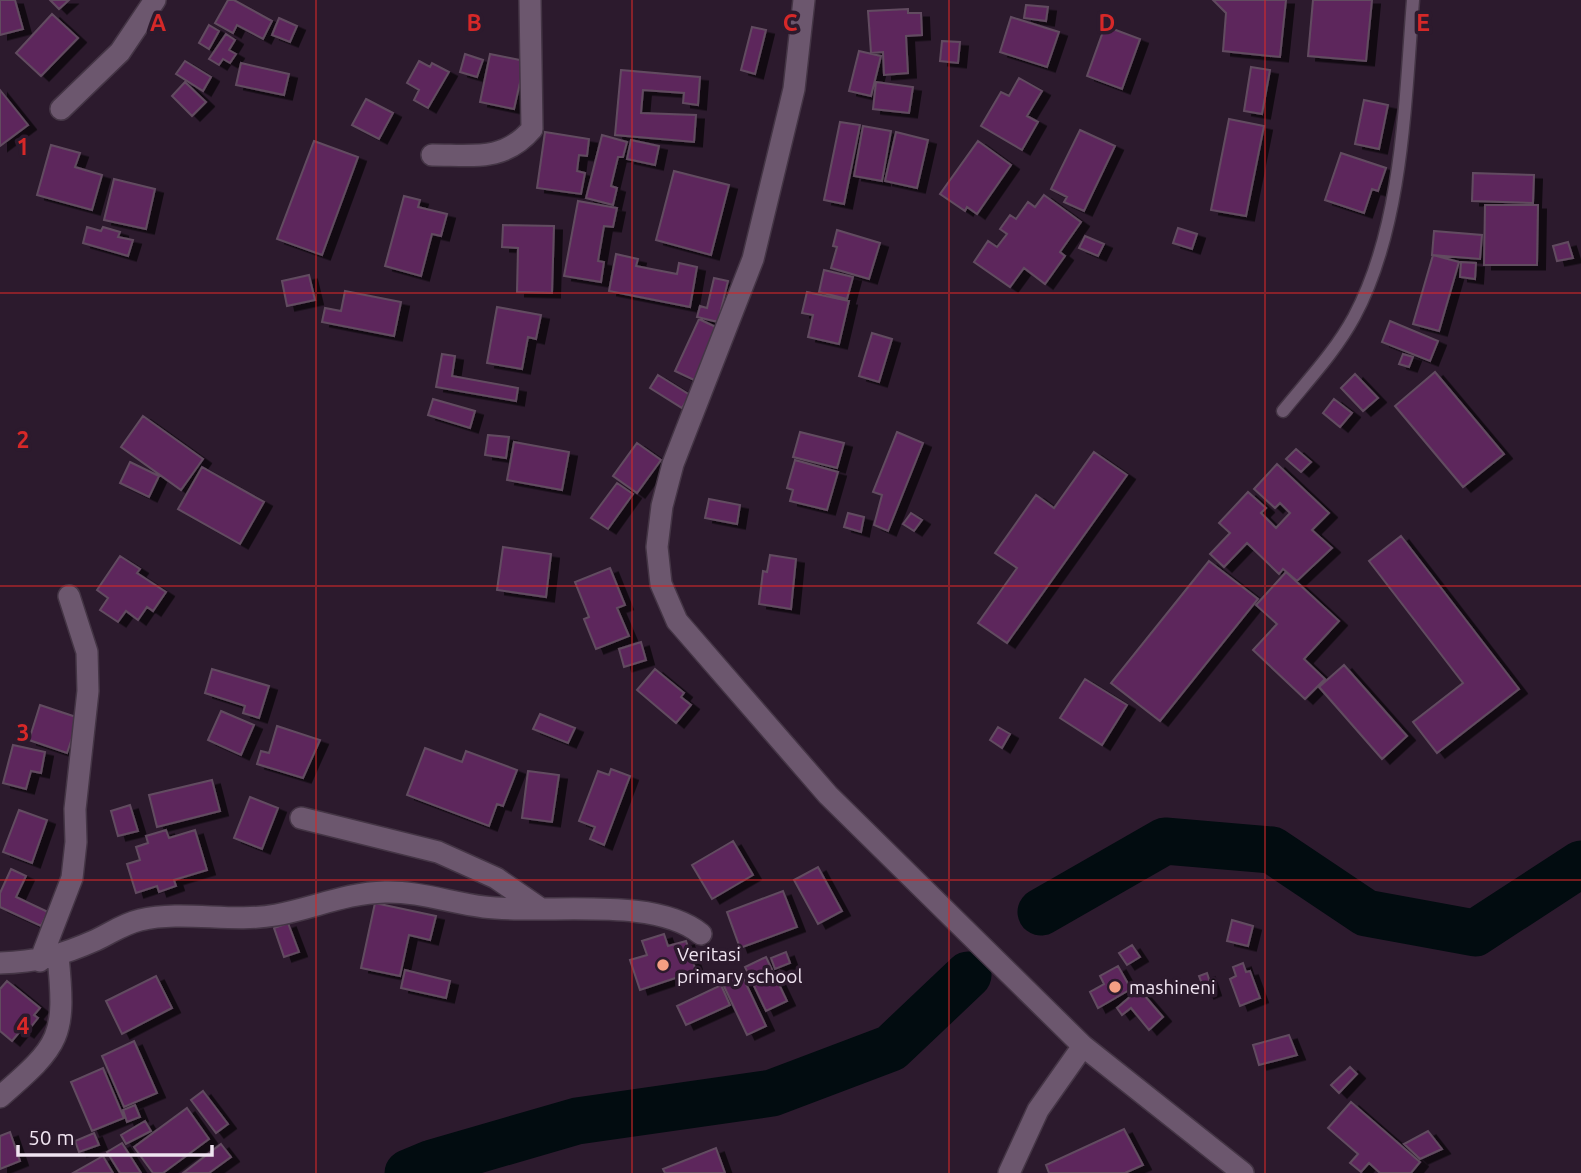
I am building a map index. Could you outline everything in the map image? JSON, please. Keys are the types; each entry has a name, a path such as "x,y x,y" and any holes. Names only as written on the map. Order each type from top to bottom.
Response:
{"street":[{"path":"61,108 120,52 155,0"},
{"path":"432,155 492,155 519,145 532,129 530,0"},
{"path":"804,0 794,89 753,258 673,464 662,506 657,547 661,584 677,621 828,795 1083,1045 1243,1173"},
{"path":"0,1097 33,1068 50,1048 61,1025 49,959 72,878 76,842 75,808 88,691 87,652 69,596"},
{"path":"301,818 438,852 496,878 541,909"},
{"path":"0,962 49,959 119,926 141,920 175,915 225,919 276,915 353,894 389,891 486,908 649,912 685,922 701,934"},
{"path":"1009,1173 1038,1110 1083,1045"}],"lane":[{"path":"1283,411 1335,348 1354,315 1369,280 1401,154 1413,0"}],"building":[{"path":"0,0 15,0 23,29 0,35"},
{"path":"50,0 69,0 59,9"},
{"path":"228,0 234,0 272,21 263,39 237,25 233,33 215,23"},
{"path":"1213,0 1286,0 1280,57 1223,51 1226,13"},
{"path":"1313,0 1372,0 1366,61 1308,56"},
{"path":"1026,5 1048,7 1046,21 1024,18"},
{"path":"908,9 908,13 921,13 922,35 906,36 908,73 884,75 883,52 871,53 868,11"},
{"path":"52,14 78,38 41,76 16,53"},
{"path":"1011,17 1059,32 1047,67 1000,52"},
{"path":"279,18 297,26 290,42 272,35"},
{"path":"209,25 219,31 209,49 199,43"},
{"path":"1105,26 1140,39 1122,89 1087,76"},
{"path":"752,27 766,30 755,74 741,70"},
{"path":"226,34 235,40 229,50 236,54 230,63 223,59 219,65 209,59"},
{"path":"942,41 960,42 958,63 940,61"},
{"path":"859,51 881,56 871,96 849,91"},
{"path":"465,54 483,60 477,77 460,72"},
{"path":"490,54 525,61 514,109 480,102"},
{"path":"185,61 211,77 203,91 176,74"},
{"path":"419,61 430,67 432,63 449,72 428,108 414,100 419,90 407,83"},
{"path":"241,63 289,74 284,95 236,85"},
{"path":"1251,67 1270,70 1262,114 1244,111"},
{"path":"621,70 700,77 698,105 683,103 684,93 643,90 641,113 696,115 694,142 615,135"},
{"path":"1019,78 1042,91 1027,116 1038,122 1022,150 981,126 1001,92 1009,96"},
{"path":"185,82 206,102 192,116 172,96"},
{"path":"876,82 913,87 909,113 873,109"},
{"path":"0,90 28,125 0,146"},
{"path":"366,99 393,113 379,139 352,125"},
{"path":"1364,100 1388,105 1379,149 1355,144"},
{"path":"1229,119 1264,126 1246,216 1211,210"},
{"path":"840,122 860,125 844,204 824,200"},
{"path":"863,126 891,131 882,181 854,176"},
{"path":"1080,130 1115,146 1084,211 1064,202 1067,197 1051,189"},
{"path":"545,132 589,139 587,156 579,155 577,171 585,173 581,194 537,188"},
{"path":"896,132 928,140 917,188 885,181"},
{"path":"602,135 627,142 623,157 618,157 611,186 617,188 613,205 586,198"},
{"path":"631,140 659,146 655,165 627,159"},
{"path":"314,141 358,157 322,255 277,239"},
{"path":"978,141 1011,165 977,214 967,207 965,211 940,194"},
{"path":"51,145 80,153 75,167 102,175 92,210 37,195"},
{"path":"1341,153 1386,168 1378,191 1372,189 1364,213 1325,200"},
{"path":"674,171 729,185 711,255 656,240"},
{"path":"1473,173 1534,175 1533,203 1472,201"},
{"path":"114,179 155,189 146,229 104,220"},
{"path":"1044,195 1081,222 1060,252 1065,256 1045,284 1024,268 1010,287 974,262 988,241 997,247 1007,234 1000,229 1010,215 1016,219 1028,202 1035,207"},
{"path":"404,196 420,200 418,207 447,214 441,236 432,234 421,276 385,266"},
{"path":"578,201 617,208 613,227 604,226 598,261 604,262 601,282 564,276"},
{"path":"1485,205 1538,205 1537,265 1484,265"},
{"path":"503,225 554,226 552,293 517,292 518,248 502,247"},
{"path":"87,227 101,231 103,227 120,232 118,237 133,240 128,256 83,243"},
{"path":"1178,228 1197,234 1192,249 1173,243"},
{"path":"837,230 880,243 869,279 831,268 837,247 833,246"},
{"path":"1434,231 1482,235 1480,259 1432,255"},
{"path":"1085,236 1104,244 1098,256 1079,248"},
{"path":"1568,242 1573,258 1557,261 1553,246"},
{"path":"616,254 638,259 636,266 677,274 679,263 697,267 690,307 609,291"},
{"path":"1433,255 1459,262 1439,331 1413,324"},
{"path":"1461,262 1476,263 1475,279 1460,277"},
{"path":"824,270 853,277 847,299 819,292"},
{"path":"309,275 315,300 287,306 282,281"},
{"path":"714,278 728,281 718,322 697,317 700,306 707,308"},
{"path":"345,291 401,302 394,336 322,322 325,308 341,311"},
{"path":"807,292 849,301 839,344 808,337 813,315 802,313"},
{"path":"497,307 541,315 536,339 528,337 522,369 487,363"},
{"path":"699,319 720,329 696,381 675,371"},
{"path":"1390,321 1438,341 1430,361 1382,342"},
{"path":"872,333 892,339 879,382 859,376"},
{"path":"442,354 455,356 452,376 518,388 516,401 436,387"},
{"path":"1403,354 1413,357 1409,367 1399,364"},
{"path":"1435,372 1504,454 1463,487 1395,406"},
{"path":"1355,374 1378,398 1363,411 1341,388"},
{"path":"658,375 690,395 682,408 650,388"},
{"path":"433,399 475,411 470,428 428,415"},
{"path":"1334,399 1352,413 1340,427 1323,413"},
{"path":"143,416 203,459 181,490 121,447"},
{"path":"800,432 844,443 837,468 793,457"},
{"path":"897,432 923,443 888,531 874,525 882,495 873,492"},
{"path":"488,435 509,437 506,458 485,455"},
{"path":"514,442 569,452 562,490 507,480"},
{"path":"637,443 661,460 637,493 613,476"},
{"path":"1296,449 1311,462 1301,472 1286,459"},
{"path":"1094,452 1127,475 1007,643 978,623 1017,568 995,553 1036,495 1054,508"},
{"path":"795,460 838,472 827,510 790,501 793,490 787,488"},
{"path":"130,462 159,476 149,497 120,483"},
{"path":"1277,464 1329,513 1312,530 1332,548 1297,581 1283,569 1279,574 1247,543 1224,567 1210,554 1230,533 1219,523 1248,492 1266,508 1261,513 1276,528 1290,513 1280,503 1275,508 1254,489"},
{"path":"202,467 264,502 240,544 178,509"},
{"path":"617,483 633,494 608,529 591,518"},
{"path":"709,499 740,505 737,524 705,518"},
{"path":"848,513 864,517 861,532 844,527"},
{"path":"911,513 922,520 914,531 903,524"},
{"path":"1401,536 1519,689 1437,753 1413,722 1463,683 1369,561"},
{"path":"503,547 551,554 546,597 497,590"},
{"path":"770,555 796,559 791,609 759,604 763,571 767,572"},
{"path":"120,556 140,569 137,573 166,592 153,611 147,607 138,620 126,611 118,622 100,610 108,598 97,590"},
{"path":"1209,561 1258,599 1160,721 1111,683"},
{"path":"610,568 625,605 617,608 629,636 596,649 584,619 589,617 575,582"},
{"path":"1286,572 1339,621 1304,659 1325,679 1305,699 1253,650 1277,624 1256,605"},
{"path":"641,642 646,660 624,667 619,649"},
{"path":"1344,665 1407,736 1382,759 1319,687"},
{"path":"212,669 269,686 259,718 243,713 245,706 205,693"},
{"path":"655,669 684,693 681,697 691,705 676,723 637,690"},
{"path":"1085,679 1127,705 1102,745 1060,718"},
{"path":"40,705 79,718 67,753 29,740"},
{"path":"221,711 254,725 241,755 208,740"},
{"path":"540,714 575,728 568,743 533,729"},
{"path":"277,726 320,740 303,778 257,764 261,751 269,753"},
{"path":"998,727 1010,734 1002,748 990,740"},
{"path":"13,745 45,752 41,773 31,771 26,789 3,783"},
{"path":"425,748 462,762 466,751 517,770 503,806 497,804 489,826 407,795"},
{"path":"611,769 630,776 604,845 590,839 595,827 579,821 598,771 609,775"},
{"path":"528,771 559,775 552,822 522,818"},
{"path":"212,780 220,811 157,827 149,795"},
{"path":"250,797 278,808 262,849 234,838"},
{"path":"130,805 138,831 118,836 111,811"},
{"path":"19,810 47,820 32,863 3,852"},
{"path":"166,830 169,838 195,830 207,870 174,880 176,886 159,892 157,886 136,893 127,864 140,860 136,847 148,843 146,836"},
{"path":"733,841 753,875 712,899 692,865"},
{"path":"818,867 842,911 818,924 794,880"},
{"path":"11,869 26,876 16,897 48,912 41,926 0,907 0,893"},
{"path":"783,891 797,927 740,948 727,912"},
{"path":"375,903 436,916 430,940 409,935 400,976 361,968"},
{"path":"1232,920 1253,926 1248,946 1227,941"},
{"path":"288,923 299,952 284,957 274,928"},
{"name":"Veritasi primary school","path":"664,934 668,946 686,941 696,971 640,990 630,960 647,955 642,941"},
{"path":"1132,945 1140,957 1127,965 1119,953"},
{"path":"786,952 790,963 775,969 771,958"},
{"path":"766,957 787,1001 766,1011 745,967"},
{"path":"1243,963 1246,972 1250,971 1260,998 1240,1006 1230,979 1236,976 1233,967"},
{"name":"mashineni","path":"1118,966 1131,989 1098,1008 1090,992 1104,984 1100,976"},
{"path":"405,970 450,981 446,998 401,988"},
{"path":"741,973 766,1026 747,1035 722,982"},
{"path":"1207,973 1213,991 1206,994 1199,976"},
{"path":"156,976 172,1008 122,1034 106,1001"},
{"path":"7,981 40,1008 34,1015 38,1018 26,1033 21,1030 12,1041 0,1031 0,989"},
{"path":"721,985 730,1005 686,1025 677,1006"},
{"path":"1139,989 1163,1017 1149,1030 1131,1008 1122,1015 1117,1008"},
{"path":"1289,1035 1297,1055 1259,1065 1253,1045"},
{"path":"134,1041 157,1093 124,1107 102,1056"},
{"path":"1350,1067 1357,1074 1339,1093 1331,1085"},
{"path":"103,1068 124,1118 92,1131 71,1082"},
{"path":"203,1091 228,1124 216,1133 191,1100"},
{"path":"1351,1102 1420,1162 1411,1173 1380,1173 1369,1163 1361,1172 1350,1163 1358,1154 1328,1128"},
{"path":"135,1105 140,1117 127,1122 123,1110"},
{"path":"187,1108 209,1139 163,1173 153,1173 134,1147"},
{"path":"145,1121 151,1131 126,1144 121,1135"},
{"path":"1124,1129 1143,1165 1125,1173 1049,1173 1046,1165"},
{"path":"1428,1131 1442,1149 1420,1159 1404,1144"},
{"path":"10,1132 20,1161 0,1169 0,1136"},
{"path":"94,1133 99,1145 79,1152 75,1141"},
{"path":"122,1143 141,1173 120,1173 107,1152"},
{"path":"221,1144 231,1157 209,1173 183,1173"},
{"path":"716,1148 725,1173 665,1173 663,1169"},
{"path":"103,1156 113,1173 73,1173"}],"waterway":[{"path":"1041,912 1165,841 1272,850 1366,913 1475,933 1581,864"},
{"path":"408,1173 432,1163 577,1121 772,1093 891,1048 968,975"}],"place":[{"name":"Veritasi primary school","path":"663,965"},
{"name":"mashineni","path":"1115,987"}]}
